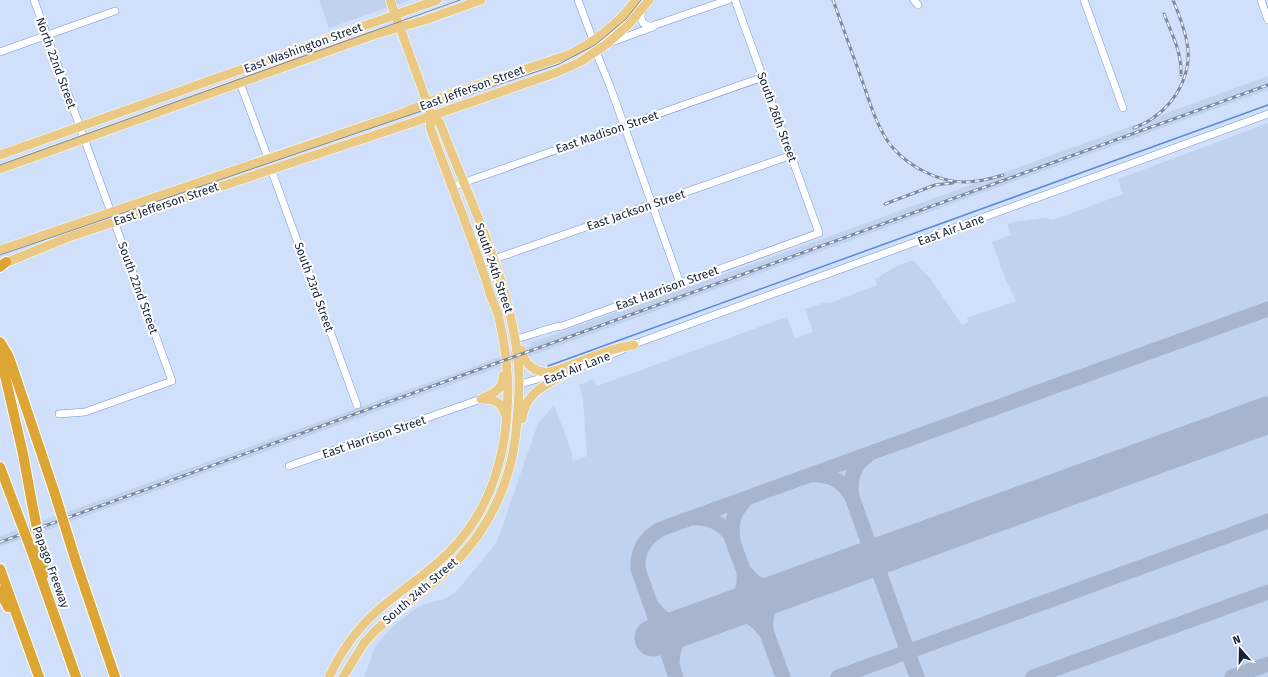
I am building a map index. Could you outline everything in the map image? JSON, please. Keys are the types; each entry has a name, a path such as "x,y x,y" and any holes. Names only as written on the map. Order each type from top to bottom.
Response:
{"highway":[{"path":"0,342 8,355 12,366 54,490 77,565 116,677"},
{"path":"0,354 23,454 31,498 37,550"},
{"name":"Papago Freeway","path":"0,466 15,507 44,561 43,582 76,677"},
{"path":"0,479 15,507"},
{"path":"0,569 39,677"},
{"path":"0,591 32,656"}],"main road":[{"name":"South 24th Street","path":"343,677 364,643 387,619 434,582 454,564 470,546 489,517 504,487 515,443 519,386 517,339 494,260 440,123 432,116 390,0"},
{"name":"East Washington Street","path":"0,155 438,0"},
{"name":"East Washington Street","path":"0,169 373,35 481,0"},
{"name":"East Jefferson Street","path":"0,250 403,113 427,103 568,55 593,40 612,26 636,0"},
{"name":"East Jefferson Street","path":"2,265 57,242 114,222 432,116 555,73 580,62 608,43 622,31 649,0"},
{"name":"East Washington Street","path":"168,96 226,88"},
{"name":"South 24th Street","path":"329,677 336,662 349,642 368,620 377,611 438,563 455,546 470,526 492,488 500,459 505,428 507,400 506,360 498,314 490,296 480,264 430,127 432,116"},
{"name":"East Jefferson Street","path":"293,150 357,141"},
{"path":"481,399 498,389 503,384 500,350 490,296"},
{"path":"492,488 500,476 504,465 510,436 514,394 519,386 512,375 508,340 502,319 498,314"},
{"path":"517,339 524,359 534,369 542,372 558,369 620,347 634,345"},
{"path":"504,487 516,463 524,410 527,403 539,389 569,372"},
{"path":"481,399 492,399 498,402 506,416"},
{"path":"324,677 336,662"}],"street":[{"name":"North 22nd Street","path":"34,0 79,127"},
{"path":"578,0 593,40"},
{"name":"East Jefferson Street","path":"608,43 728,0"},
{"name":"South 26th Street","path":"735,0 792,155 819,234"},
{"path":"1084,0 1123,108"},
{"path":"1261,0 1268,20"},
{"name":"East Jefferson Street","path":"642,9 640,19 643,24 648,26 659,24"},
{"path":"0,52 115,11"},
{"path":"596,52 610,86 680,283"},
{"name":"East Madison Street","path":"451,186 763,77"},
{"path":"240,83 268,158"},
{"name":"East Air Lane","path":"519,386 548,377 617,350 1268,114"},
{"name":"South 22nd Street","path":"59,414 85,412 172,381 79,127"},
{"name":"East Jackson Street","path":"480,264 792,155"},
{"name":"South 23rd Street","path":"271,169 357,405"},
{"name":"East Harrison Street","path":"517,339 552,327 562,326 819,234"},
{"name":"East Air Lane","path":"519,386 536,384 618,353 634,345"},
{"name":"East Harrison Street","path":"289,466 481,399"}],"shaded area":[{"path":"319,0 410,0 329,28"},
{"path":"1268,76 1268,90 0,547 0,536 531,346 530,343 825,238"},
{"path":"1268,123 1268,677 364,677 375,647 394,625 421,605 444,599 456,592 497,542 538,423 554,405 570,447 573,461 587,456 583,399 579,385 594,379 597,386 787,317 795,338 813,332 805,309 826,302 830,303 877,285 875,279 895,267 913,260 930,278 962,325 968,322 967,318 1016,301 1005,278 992,242 1011,235 1007,223 1043,218 1053,220 1123,194 1118,179"}],"waterway":[{"path":"548,366 1268,105"}],"taxiway":[{"path":"676,677 638,569 639,556 643,545 655,532 1268,309"},
{"path":"852,497 851,485 853,474 858,464 867,456"},
{"path":"813,475 826,476 836,480 845,487 852,497 917,677"},
{"path":"733,541 732,528 734,517 747,498"},
{"path":"695,518 710,520 723,527 730,534 783,677"},
{"path":"838,677 1268,521"},
{"path":"746,573 756,583 765,588 777,590 790,589"},
{"path":"722,614 736,602 742,592 744,574"},
{"path":"766,628 767,615 772,604 785,592 791,589"},
{"path":"1033,677 1268,592"},
{"path":"653,607 662,617 674,622 686,624 700,622"},
{"path":"722,614 734,613 745,615 755,620 763,629"},
{"path":"672,664 674,650 678,639 686,631 698,623"},
{"path":"1232,677 1268,664"}],"runway":[{"path":"653,638 1268,415"}],"tram line":[{"path":"0,165 460,0"},
{"path":"0,255 559,64 595,45 626,19 641,0"}],"railway":[{"path":"833,0 876,118 884,135 894,149 908,162 926,172 945,179 969,182 1003,175"},
{"path":"1134,128 1162,111 1177,93 1186,72 1188,61 1186,38 1173,0"},
{"path":"1164,14 1178,51 1181,75"},
{"path":"0,542 1268,85"},
{"path":"885,204 935,185 953,183"}]}
